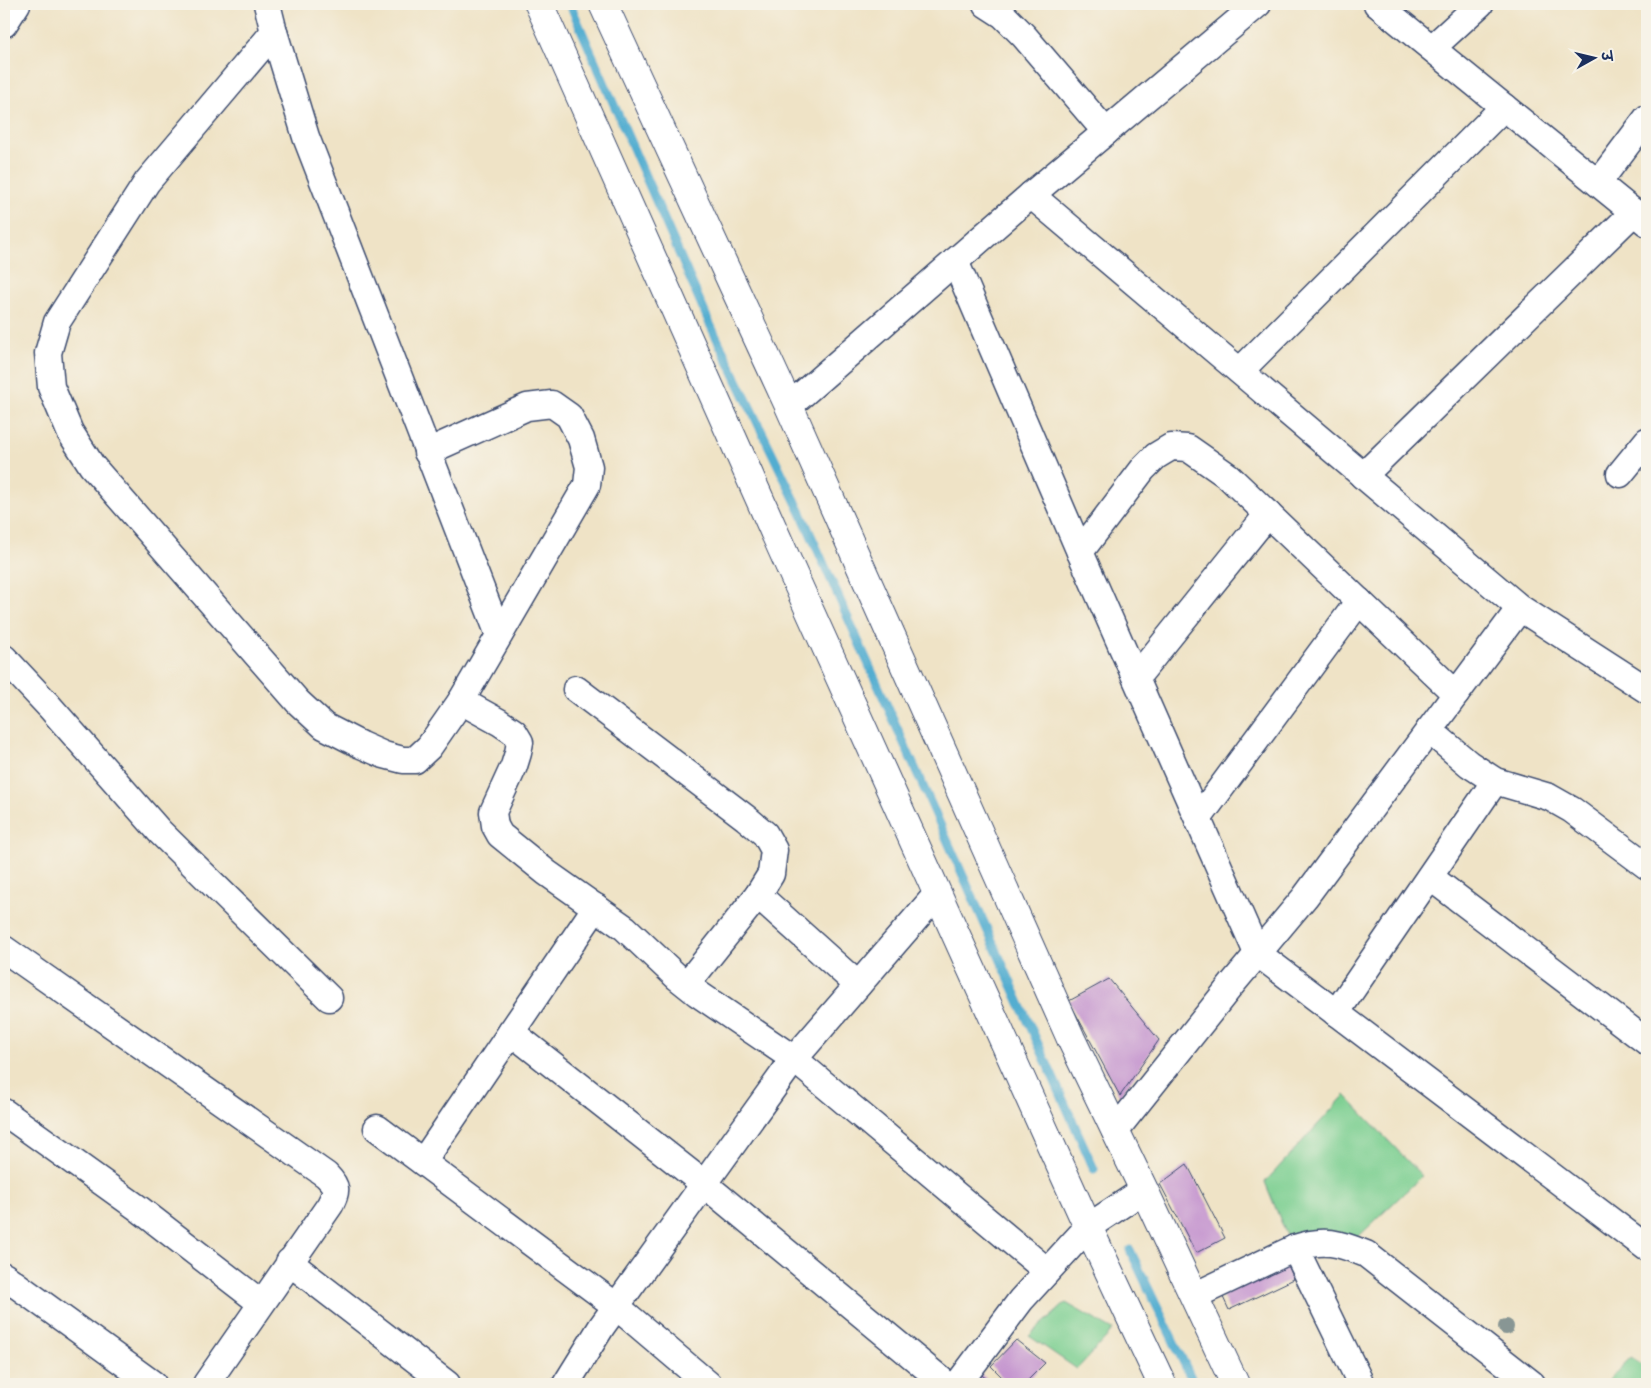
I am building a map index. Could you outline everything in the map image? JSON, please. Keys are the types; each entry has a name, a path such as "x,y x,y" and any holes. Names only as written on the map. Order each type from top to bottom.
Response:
{"street":[{"path":"4,24 17,4"},
{"path":"267,4 306,137 499,635"},
{"path":"539,4 937,894 1088,1227 1162,1384"},
{"path":"603,4 789,406 1070,1039 1144,1190 1235,1384"},
{"path":"986,4 1003,15 1024,36 1106,132"},
{"path":"1363,476 1641,218 1377,4"},
{"path":"1432,48 1480,4"},
{"path":"789,406 1252,5"},
{"path":"274,32 147,182 62,314 57,322 48,353 51,387 70,432 92,466 298,702 324,726 384,755 403,760 415,760 429,748 461,702 587,485 589,467 581,439 569,416 552,404 527,408 427,452"},
{"path":"1240,371 1504,107"},
{"path":"1598,183 1647,118"},
{"path":"1031,195 1520,608 1647,690"},
{"path":"955,261 1080,552 1257,954 1647,1248"},
{"path":"1620,474 1647,442"},
{"path":"1080,552 1143,469 1156,456 1171,447 1188,448 1228,476 1456,694"},
{"path":"1136,678 1268,514"},
{"path":"1198,820 1360,601"},
{"path":"1115,1131 1304,897 1520,608"},
{"path":"4,658 160,832 329,998"},
{"path":"576,689 765,834 774,850 771,874 758,895 687,984"},
{"path":"461,702 514,732 520,742 514,766 493,812 495,826 500,835 547,873 625,928 687,984 794,1059 1047,1271"},
{"path":"1429,730 1469,764 1495,781 1549,797 1572,810 1647,866"},
{"path":"1336,1013 1495,781"},
{"path":"1430,877 1647,1042"},
{"path":"566,1384 616,1306 794,1059 937,894"},
{"path":"758,895 858,985"},
{"path":"423,1162 596,907"},
{"path":"4,949 318,1170 334,1184 336,1192 330,1205 206,1384"},
{"path":"511,1032 703,1183 946,1384"},
{"path":"4,1112 138,1208 261,1303"},
{"path":"377,1128 616,1306 708,1384"},
{"path":"958,1384 1020,1300 1088,1227 1144,1190"},
{"path":"1194,1296 1295,1248 1310,1243 1338,1243 1366,1254 1532,1384"},
{"path":"1295,1248 1361,1384"},
{"path":"289,1262 447,1384"},
{"path":"4,1276 153,1384"}],"green space":[{"path":"1345,1095 1422,1176 1359,1236 1329,1231 1289,1241 1265,1182"},
{"path":"1066,1303 1113,1330 1077,1369 1029,1336"},
{"path":"1631,1357 1647,1367 1647,1384 1605,1384"}],"building":[{"path":"1109,979 1159,1040 1120,1096 1069,1001"},
{"path":"1187,1164 1225,1238 1196,1253 1160,1184"},
{"path":"1288,1265 1294,1279 1229,1310 1222,1295"},
{"path":"1016,1340 1045,1363 1024,1384 1009,1384 991,1366"},
{"path":"978,1372 993,1384 966,1384"}],"waterway":[{"path":"570,4 709,322 802,515 1094,1169"},
{"path":"1130,1250 1194,1384"}]}
